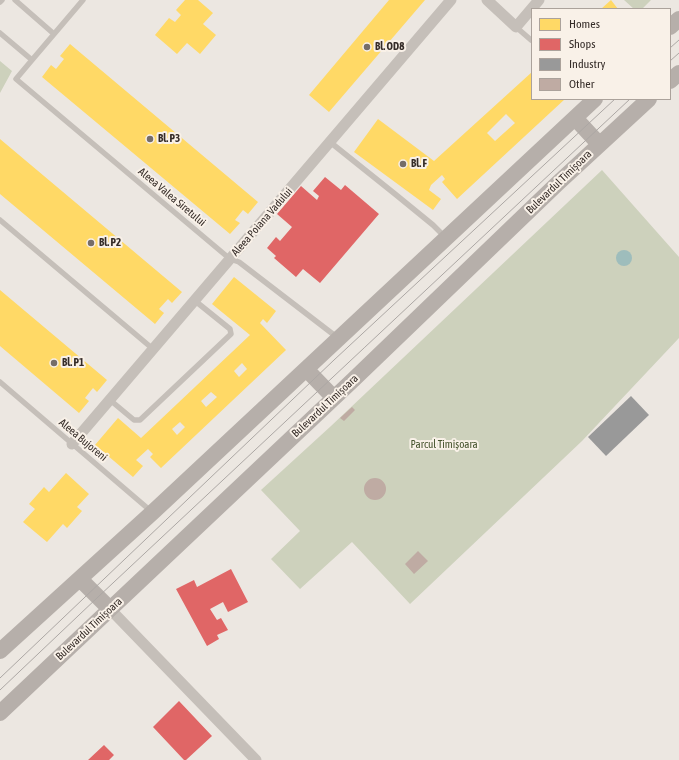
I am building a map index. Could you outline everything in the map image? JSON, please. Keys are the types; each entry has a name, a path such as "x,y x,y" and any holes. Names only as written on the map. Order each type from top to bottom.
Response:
{"main road":[{"path":"671,26 679,19"},
{"path":"0,652 153,512 594,100"},
{"name":"Bulevardul Timișoara","path":"0,713 334,398 599,144 648,100"},
{"path":"575,118 599,144"},
{"path":"306,369 334,398"},
{"path":"80,579 110,609"}],"street":[{"name":"Aleea Poiana Vadului","path":"72,444 451,0"},
{"path":"487,0 516,27 531,9"},
{"path":"532,8 539,0"},
{"path":"110,609 256,760"}],"lane":[{"path":"15,0 54,34"},
{"path":"0,33 32,60 83,0"},
{"path":"516,27 531,40"},
{"name":"Aleea Valea Siretului","path":"32,60 16,79 230,259 240,262 338,339"},
{"path":"330,142 433,225 446,238"},
{"path":"0,220 153,349"},
{"path":"110,400 134,420 140,420 231,334 230,329 194,300"},
{"name":"Aleea Bujoreni","path":"0,382 153,512"}],"green space":[{"path":"624,0 651,0 643,8 633,8"},
{"path":"0,61 12,71 0,93"},
{"name":"Parcul Timișoara","path":"602,170 679,257 679,338 582,441 410,604 352,542 300,589 271,559 300,531 261,490 331,426"}],"water":[{"path":"624,250 630,252 632,258 630,264 624,266 618,264 616,258 618,252"}],"building: Homes":[{"path":"185,0 198,0 213,13 203,24 216,35 200,54 187,43 177,54 155,35 169,18 175,22 181,15 176,10"},
{"name":"Bl. OD8","path":"389,0 425,0 329,112 309,95"},
{"path":"611,0 617,8 602,8"},
{"name":"Bl. P3","path":"70,44 258,202 248,214 243,210 235,220 240,223 230,234 42,77 51,65 56,69 64,59 60,56"},
{"path":"531,73 531,100 564,100 457,199 442,182 445,179 442,175 431,185 429,190 441,199 433,210 354,152 378,119 434,161","holes":["506,114 515,123 495,141 487,133"]},
{"name":"Bl. P2","path":"0,139 182,292 172,303 168,299 159,309 164,313 155,324 0,194"},
{"path":"234,277 276,311 267,323 263,319 260,323 286,350 161,468 150,457 153,454 148,449 136,460 143,466 133,477 95,445 118,418 141,438 250,335 212,304","holes":["242,363 247,369 239,377 234,371","211,392 217,397 206,407 201,401","180,422 185,427 177,435 172,429"]},
{"name":"Bl. P1","path":"0,290 107,380 97,392 93,388 85,398 89,401 79,413 0,346"},
{"path":"66,473 89,494 77,507 82,511 67,528 63,524 47,542 23,522 35,509 29,504 44,487 49,492"}],"building: Shops":[{"path":"325,177 341,190 345,185 379,214 320,283 303,269 296,277 274,258 276,256 267,248 276,237 280,241 292,227 277,214 301,186 317,200 319,196 313,191"},
{"path":"231,569 248,602 228,612 223,602 210,609 217,620 221,618 228,630 217,635 219,639 207,646 176,589 194,580 197,587"},
{"path":"179,701 212,736 186,760 184,760 153,727"},
{"path":"104,745 114,755 109,760 88,760"}],"building: Industry":[{"path":"631,396 649,415 606,456 588,437"}],"building: Other":[{"path":"352,407 355,410 344,421 340,418"},
{"path":"375,478 383,481 386,489 383,497 375,500 367,497 364,489 367,481"},
{"path":"418,551 428,561 414,574 405,564"}],"tram line":[{"path":"671,47 679,40"},
{"path":"671,60 679,53"},
{"path":"0,678 334,360 614,100"},
{"path":"0,690 629,100"}],"place":[{"name":"Bl. OD8","path":"367,47"},
{"name":"Bl. P3","path":"150,139"},
{"name":"Bl. F","path":"403,164"},
{"name":"Bl. P2","path":"91,243"},
{"name":"Bl. P1","path":"54,363"}]}
